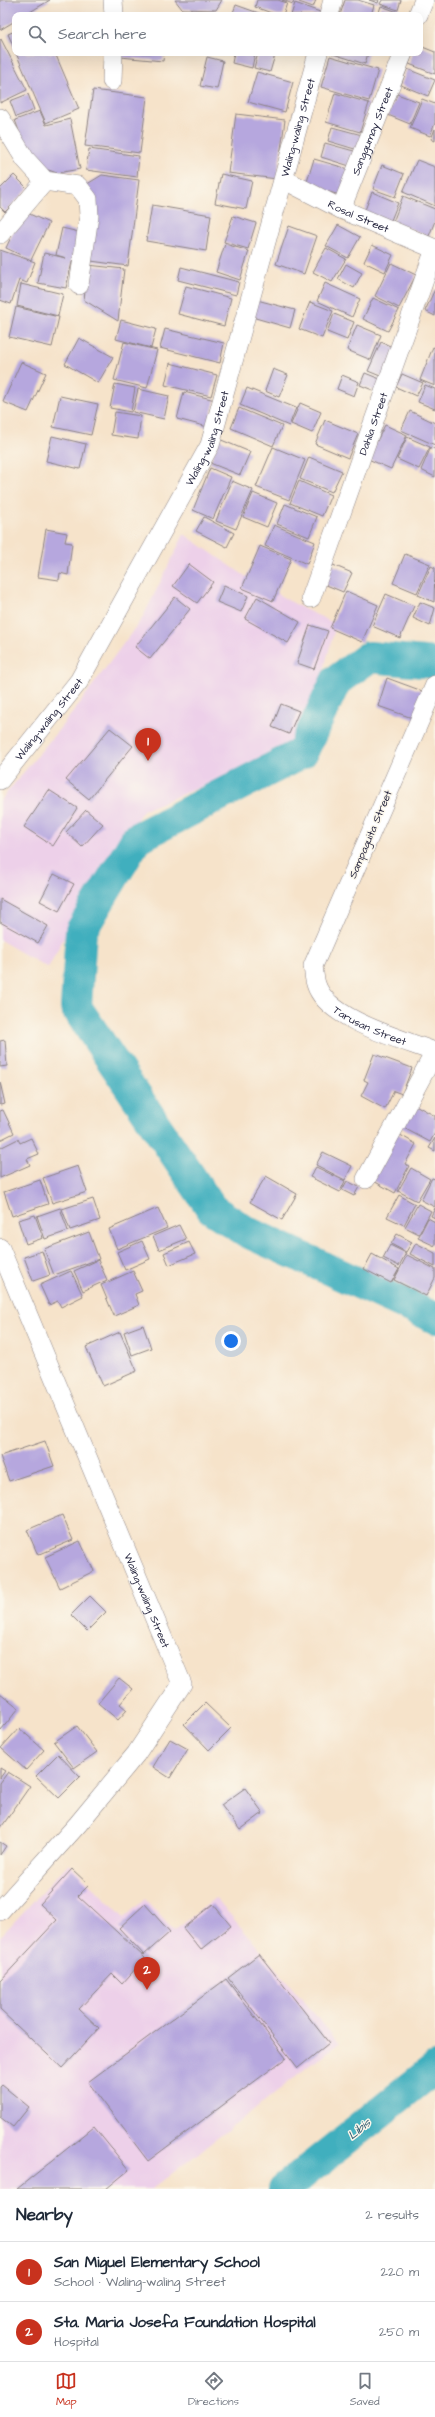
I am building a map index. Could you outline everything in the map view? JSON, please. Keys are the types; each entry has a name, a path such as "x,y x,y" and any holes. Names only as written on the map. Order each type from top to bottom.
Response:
{"street":[{"path":"113,0 114,12"},
{"path":"330,12 332,0"},
{"path":"419,12 424,0"},
{"path":"112,81 113,56"},
{"name":"Waling-waling Street","path":"0,780 79,681 210,445 285,180 317,56"},
{"name":"Sanggumay Street","path":"341,209 402,56"},
{"path":"0,118 25,159 45,181 78,186 88,200 89,216 79,285"},
{"name":"Rosal Street","path":"285,180 341,209 435,249"},
{"path":"0,234 45,181"},
{"name":"Dahlia Street","path":"311,598 435,249"},
{"name":"Sampaguita Street","path":"316,985 313,966 435,686"},
{"name":"Tarusan Street","path":"316,985 329,1004 351,1019 435,1052"},
{"path":"366,1178 435,1052"},
{"name":"Waling-waling Street","path":"0,1248 182,1684 136,1754 78,1824 0,1911"}],"shaded area":[{"path":"184,534 245,576 304,609 336,624 314,706 285,750 240,771 143,810 90,889 48,968 0,940 0,801 74,711 143,617"},
{"path":"69,1863 124,1918 145,1899 174,1931 216,1898 339,2043 152,2189 0,2189 0,1937"}],"building":[{"path":"0,0 50,0 30,12 12,12 12,23 0,30"},
{"path":"175,0 222,0 216,10 182,9"},
{"path":"257,0 278,0 287,3 284,12 269,12 255,7"},
{"path":"282,0 294,0 293,4"},
{"path":"299,0 316,0 313,7 299,2"},
{"path":"345,0 358,0 374,5 372,12 341,12"},
{"path":"369,0 379,0 378,3"},
{"path":"382,0 401,0 398,10 380,4"},
{"path":"295,3 320,12 292,12"},
{"path":"236,5 256,12 233,12"},
{"path":"381,6 398,12 379,12"},
{"path":"12,32 12,43 8,34"},
{"path":"1,39 27,90 0,103 0,40"},
{"path":"423,47 435,52 435,74 409,64 412,56 423,56"},
{"path":"17,56 56,56 79,109 46,123"},
{"path":"120,56 164,56 163,61"},
{"path":"233,56 254,56 252,68 232,63"},
{"path":"257,56 275,56 270,72 254,68"},
{"path":"330,56 378,70 369,101 321,87"},
{"path":"340,56 367,56 365,64"},
{"path":"207,57 223,61 217,89 200,86"},
{"path":"407,69 435,80 428,96 401,85"},
{"path":"257,72 293,82 285,112 248,102"},
{"path":"93,90 147,97 140,153 85,146"},
{"path":"335,93 369,103 360,132 326,122"},
{"path":"28,94 34,110 16,117 10,101"},
{"path":"397,94 419,102 410,124 388,115"},
{"path":"422,99 435,104 435,123 430,136 410,128"},
{"path":"40,111 46,125 70,119 80,169 57,173 31,164 15,120"},
{"path":"236,114 285,120 277,179 228,173"},
{"path":"332,127 362,135 358,150 328,141"},
{"path":"435,129 435,141 431,139"},
{"path":"325,143 361,153 356,168 321,157"},
{"path":"89,149 139,156 137,177 86,170"},
{"path":"314,159 352,170 343,196 306,185"},
{"path":"417,160 435,167 435,206 403,192"},
{"path":"382,165 404,174 395,197 373,189"},
{"path":"221,174 252,181 246,209 215,203"},
{"path":"14,175 28,189 5,212 0,207 0,189"},
{"path":"102,175 139,180 128,266 91,261 84,186"},
{"path":"372,192 398,203 389,225 363,215"},
{"path":"403,196 435,209 435,221 429,236 393,222"},
{"path":"152,205 211,215 206,251 146,241"},
{"path":"23,211 49,223 31,260 6,248"},
{"path":"233,216 256,223 248,249 224,242"},
{"path":"338,225 360,237 348,258 326,246"},
{"path":"289,226 317,236 304,274 276,264"},
{"path":"62,228 79,232 66,288 38,283 44,253 66,258 56,255"},
{"path":"225,244 249,251 240,280 216,272"},
{"path":"372,245 393,255 385,272 364,262"},
{"path":"326,248 346,259 332,282 313,272"},
{"path":"0,250 35,262 27,283 19,280 11,304 0,300"},
{"path":"391,263 416,275 399,308 375,296"},
{"path":"346,264 362,273 354,288 338,279"},
{"path":"88,265 124,269 118,321 84,300"},
{"path":"181,267 239,282 236,295 178,280"},
{"path":"325,283 360,299 352,317 317,301"},
{"path":"21,284 63,294 58,316 17,306"},
{"path":"186,286 231,298 224,326 178,314"},
{"path":"435,289 435,316 425,311"},
{"path":"373,298 399,310 388,331 363,319"},
{"path":"257,300 295,310 290,328 252,317"},
{"path":"310,302 333,311 322,338 299,329"},
{"path":"16,307 59,317 52,347 9,337"},
{"path":"334,314 354,322 347,340 327,332"},
{"path":"121,320 156,329 151,348 116,339"},
{"path":"357,325 381,335 371,360 347,350"},
{"path":"165,329 224,343 220,363 160,348"},
{"path":"79,338 113,357 98,383 65,364"},
{"path":"124,342 157,350 147,388 114,380"},
{"path":"381,342 397,349 385,378 368,371"},
{"path":"433,347 435,348 435,386 420,380"},
{"path":"21,362 46,373 28,412 3,402"},
{"path":"170,363 217,375 211,396 165,385"},
{"path":"273,369 288,375 279,397 265,391"},
{"path":"365,373 385,381 380,393 360,385"},
{"path":"402,374 423,383 416,396 396,387"},
{"path":"342,375 359,382 354,396 337,389"},
{"path":"115,384 135,388 131,412 110,408"},
{"path":"425,385 435,389 435,409 418,402"},
{"path":"247,388 296,408 289,426 240,405"},
{"path":"138,389 169,396 164,419 133,412"},
{"path":"184,392 215,400 208,427 177,419"},
{"path":"60,396 98,404 91,435 53,427"},
{"path":"300,403 321,412 312,433 291,424"},
{"path":"239,408 282,426 273,446 231,428"},
{"path":"410,411 435,423 435,445 401,430"},
{"path":"115,412 141,416 138,439 111,435"},
{"path":"325,420 358,434 348,458 315,444"},
{"path":"385,425 407,435 391,469 368,459"},
{"path":"52,436 86,444 80,469 46,461"},
{"path":"407,437 430,447 419,469 397,459"},
{"path":"219,439 250,452 240,475 210,463"},
{"path":"273,447 305,460 289,500 256,487"},
{"path":"431,447 435,449 435,477 421,470"},
{"path":"309,457 342,471 332,492 300,479"},
{"path":"210,468 231,477 213,519 193,510"},
{"path":"232,481 253,490 236,529 216,521"},
{"path":"299,481 331,495 322,516 290,503"},
{"path":"253,493 277,503 267,527 243,517"},
{"path":"285,504 317,517 309,537 277,524"},
{"path":"204,517 234,533 227,547 196,531"},
{"path":"274,525 315,542 307,564 265,546"},
{"path":"46,529 67,533 65,542 72,543 68,575 60,573 59,580 38,577"},
{"path":"260,546 291,559 273,601 242,588"},
{"path":"405,554 430,564 417,593 393,583"},
{"path":"189,564 213,582 197,603 173,586"},
{"path":"333,565 352,573 343,592 324,584"},
{"path":"431,566 435,568 434,602 418,595"},
{"path":"224,585 248,596 241,612 217,602"},
{"path":"346,591 378,605 362,642 330,628"},
{"path":"386,594 414,606 400,638 372,626"},
{"path":"175,597 190,609 150,659 135,647"},
{"path":"257,597 300,622 288,643 245,619"},
{"path":"420,602 435,608 430,626 413,618"},
{"path":"310,625 328,631 314,669 297,663"},
{"path":"387,678 425,692 415,719 378,706"},
{"path":"281,704 299,711 289,734 272,727"},
{"path":"110,728 133,746 89,799 66,780"},
{"path":"49,790 77,808 53,846 24,827"},
{"path":"86,810 103,824 82,847 66,832"},
{"path":"54,874 74,884 59,911 40,901"},
{"path":"0,899 48,926 38,943 0,922"},
{"path":"5,1040 7,1066 0,1067 0,1041"},
{"path":"374,1054 412,1068 402,1094 394,1091 385,1109 361,1096 368,1082 364,1080"},
{"path":"0,1082 5,1104 0,1105"},
{"path":"410,1102 435,1116 435,1133 430,1142 398,1125"},
{"path":"3,1110 14,1133 0,1140 0,1111"},
{"path":"395,1132 416,1144 405,1164 409,1166 395,1193 370,1179"},
{"path":"31,1138 39,1154 27,1159 30,1165 0,1178 0,1148 18,1139 20,1143"},
{"path":"435,1138 435,1151 429,1148"},
{"path":"323,1152 352,1166 345,1180 316,1165"},
{"path":"78,1166 87,1192 52,1203 43,1178"},
{"path":"316,1167 345,1181 340,1192 310,1177"},
{"path":"411,1168 430,1179 417,1201 398,1191"},
{"path":"266,1176 297,1194 282,1220 250,1202"},
{"path":"432,1178 435,1179 435,1207 421,1200"},
{"path":"40,1180 48,1204 12,1216 4,1192"},
{"path":"347,1181 359,1187 354,1196 342,1190"},
{"path":"399,1195 415,1204 404,1225 387,1217"},
{"path":"93,1199 100,1220 70,1230 62,1209"},
{"path":"418,1204 431,1211 419,1234 405,1227"},
{"path":"60,1208 68,1231 45,1239 37,1216"},
{"path":"158,1208 167,1228 117,1249 109,1229"},
{"path":"435,1208 435,1218 431,1216"},
{"path":"35,1215 43,1238 26,1244 18,1220"},
{"path":"428,1218 435,1222 435,1246 418,1238"},
{"path":"179,1225 186,1239 159,1250 153,1236"},
{"path":"89,1232 99,1259 54,1275 44,1249"},
{"path":"397,1234 412,1242 406,1252 391,1244"},
{"path":"142,1241 150,1259 125,1270 117,1252"},
{"path":"189,1242 195,1254 169,1265 164,1253"},
{"path":"416,1243 435,1253 435,1267 410,1254"},
{"path":"390,1245 406,1253 399,1266 383,1258"},
{"path":"42,1251 50,1275 33,1281 24,1257"},
{"path":"372,1254 399,1269 391,1283 364,1269"},
{"path":"407,1255 435,1269 435,1278 426,1296 394,1280"},
{"path":"98,1260 107,1280 83,1291 74,1271"},
{"path":"71,1271 83,1296 61,1307 58,1301 49,1305 40,1285"},
{"path":"133,1271 142,1291 135,1294 139,1305 114,1316 101,1285"},
{"path":"143,1325 151,1348 132,1355 124,1332"},
{"path":"120,1332 137,1371 103,1386 86,1347"},
{"path":"45,1441 54,1466 9,1481 0,1456"},
{"path":"62,1515 73,1540 38,1555 27,1530"},
{"path":"80,1541 94,1571 60,1588 45,1557"},
{"path":"90,1596 106,1612 87,1631 71,1615"},
{"path":"119,1678 133,1689 120,1704 127,1710 118,1720 98,1703"},
{"path":"0,1693 19,1708 1,1730 0,1729"},
{"path":"205,1703 231,1728 209,1750 184,1724"},
{"path":"77,1726 97,1752 74,1768 54,1742"},
{"path":"19,1728 44,1750 26,1770 1,1748"},
{"path":"170,1739 188,1749 170,1778 153,1767"},
{"path":"58,1754 80,1777 59,1798 36,1776"},
{"path":"0,1768 5,1771 0,1778"},
{"path":"8,1772 30,1786 0,1829 0,1783"},
{"path":"245,1788 263,1813 240,1830 221,1805"},
{"path":"0,1842 6,1846 0,1855"},
{"path":"72,1869 89,1885 78,1896 145,1958 122,1984 112,1974 79,2009 99,2028 62,2068 0,2010 0,1981 57,1920 40,1904"},
{"path":"145,1904 170,1932 144,1955 119,1928"},
{"path":"213,1904 231,1926 201,1950 183,1928"},
{"path":"259,1954 329,2043 298,2068 228,1978"},
{"path":"226,1979 286,2058 148,2161 88,2082"},
{"path":"2,2085 29,2107 13,2127 0,2117 0,2087"},
{"path":"94,2127 129,2170 106,2189 17,2189"}],"waterway":[{"path":"435,663 369,657 336,681 302,753 137,838 81,931 76,1007 212,1209 247,1232 435,1318"},
{"name":"Libis","path":"284,2189 435,2068"}],"place":[{"name":"San Miguel Elementary School","path":"148,761"},
{"name":"Sta. Maria Josefa Foundation Hospital","path":"147,1990"}]}
